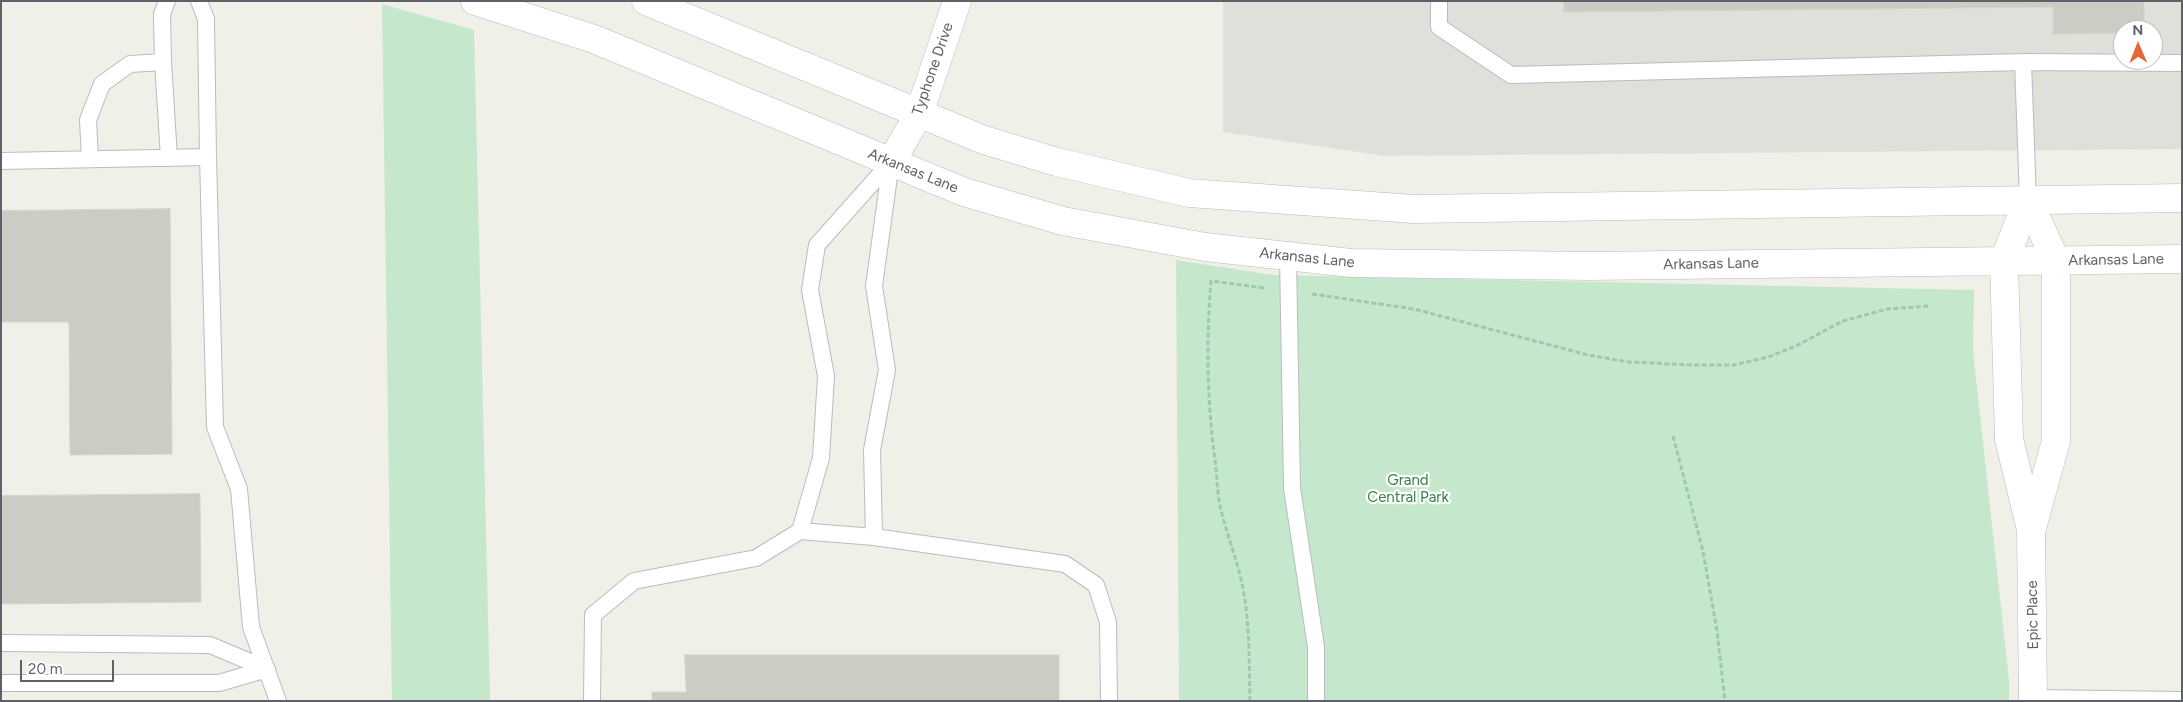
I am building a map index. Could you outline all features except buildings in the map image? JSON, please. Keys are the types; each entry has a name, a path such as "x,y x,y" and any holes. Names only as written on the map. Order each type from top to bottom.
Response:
{"main road":[{"name":"Arkansas Lane","path":"474,1 594,40 964,192 1063,221 1205,247 1351,263 1589,266 2182,259"},
{"path":"646,1 984,140 1057,162 1189,193 1414,209 2182,198"},
{"name":"Typhone Drive","path":"891,162 919,114 957,1"},
{"path":"2028,200 2056,260 2056,441 2031,530"},
{"path":"2028,200 2004,261 2009,439 2031,530"},
{"name":"Epic Place","path":"2031,530 2033,699"}],"lane":[{"path":"167,1 162,14 168,158"},
{"path":"199,1 206,19 215,427 239,490 251,627 278,701"},
{"path":"1438,1 1439,27 1511,75 2023,62 2182,63"},
{"path":"90,159 88,120 102,84 130,64 163,62"},
{"path":"2023,62 2028,200"},
{"path":"1,161 208,157"},
{"path":"800,531 821,458 826,376 810,290 817,245 891,162"},
{"path":"874,537 872,450 887,370 874,286 891,162"},
{"path":"1288,256 1292,488 1316,647 1316,701"},
{"path":"592,701 592,615 634,581 756,558 800,531 874,537 1065,564 1096,584 1108,622 1109,701"},
{"path":"1,643 210,645 266,669"},
{"path":"1,683 219,683 266,669"},
{"path":"2033,699 2182,700"}],"path":[{"path":"1250,701 1249,641 1244,594 1236,557 1220,506 1212,441 1207,382 1207,329 1211,282 1289,290 1414,309 1588,355 1629,362 1692,366 1734,365 1768,357 1796,346 1843,321 1887,309 1930,306"},
{"path":"1672,436 1704,551 1717,631 1725,701"}],"shaded area":[{"path":"1223,1 2182,1 2182,149 1385,156 1223,132"}],"green space":[{"path":"382,4 474,30 490,701 392,701"},
{"name":"Grand Central Park","path":"1176,260 1273,275 1974,290 1973,351 2009,681 2009,701 1179,701"}]}
